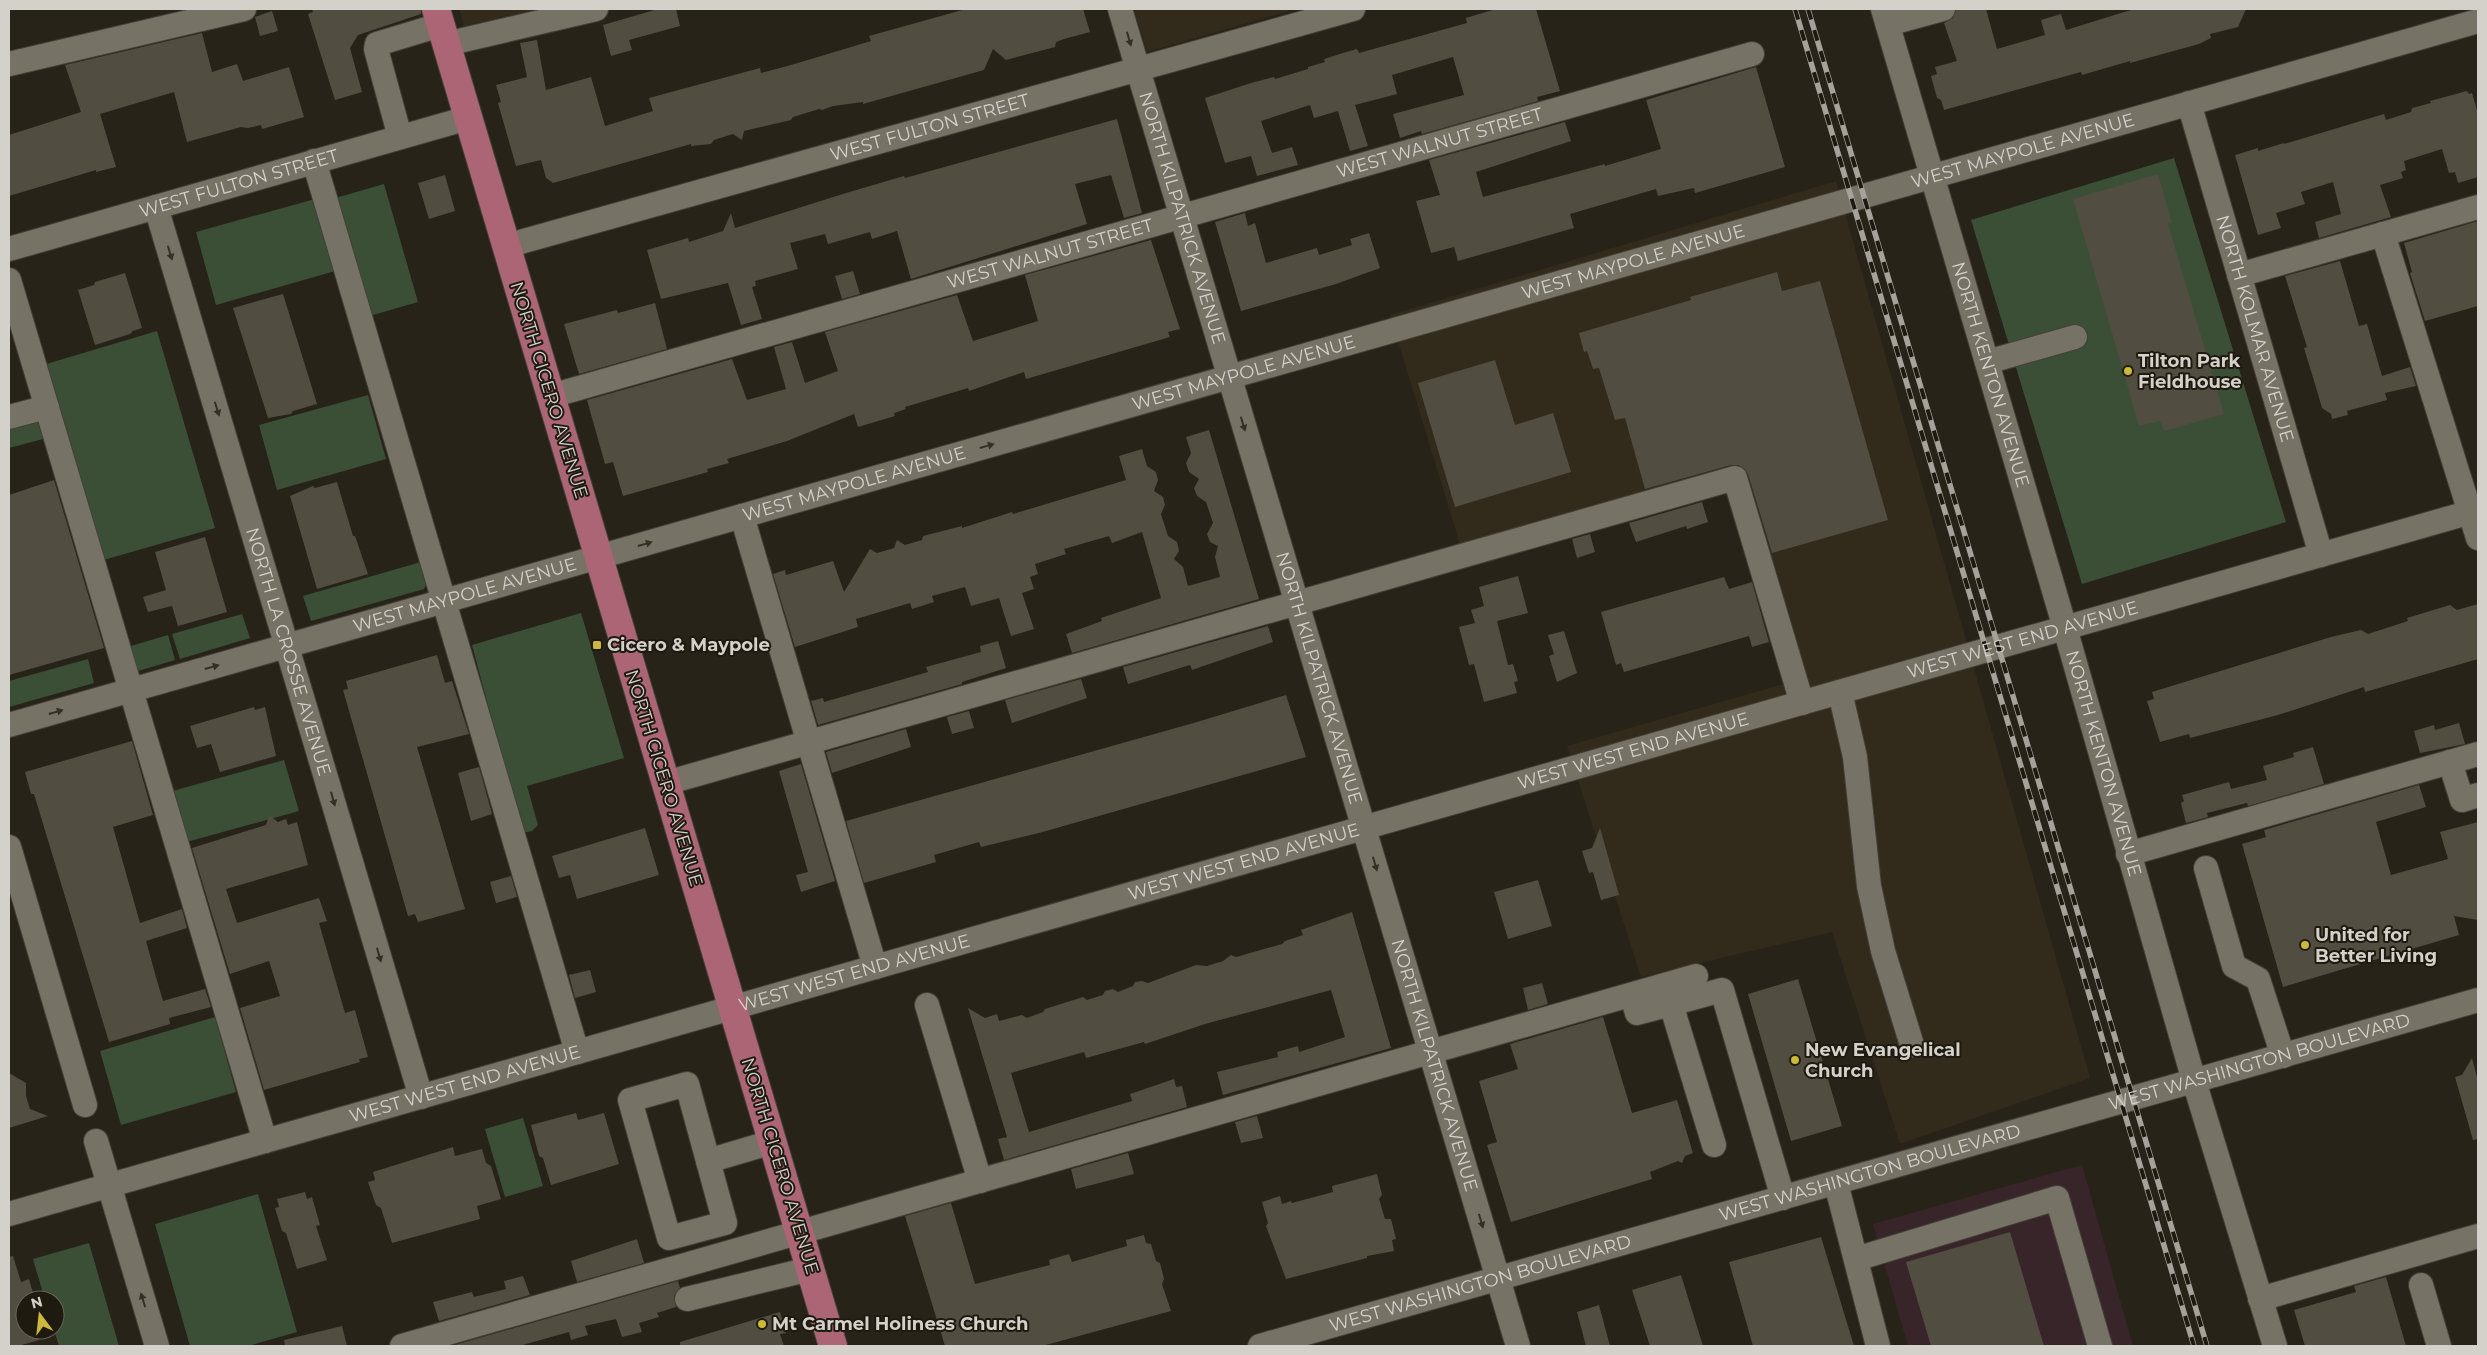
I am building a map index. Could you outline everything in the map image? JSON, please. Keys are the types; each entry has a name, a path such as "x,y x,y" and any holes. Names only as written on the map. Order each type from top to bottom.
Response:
{"main road":[{"name":"NORTH CICERO AVENUE","path":"441,26 833,1346"}],"street":[{"path":"9,64 244,9"},
{"path":"400,137 376,49 377,44 441,26 596,9"},
{"name":"NORTH KILPATRICK AVENUE","path":"1120,9 1518,1346"},
{"name":"WEST FULTON STREET","path":"506,246 1352,9"},
{"path":"1885,16 1943,9"},
{"name":"NORTH KENTON AVENUE","path":"1885,16 2065,628 2194,1081 2275,1346"},
{"name":"WEST MAYPOLE AVENUE","path":"9,725 2478,21"},
{"name":"WEST WALNUT STREET","path":"551,396 1752,54"},
{"name":"NORTH KOLMAR AVENUE","path":"2189,103 2321,555"},
{"name":"WEST FULTON STREET","path":"9,249 468,118"},
{"path":"314,162 577,1052"},
{"name":"NORTH LA CROSSE AVENUE","path":"156,206 421,1097"},
{"path":"2239,275 2478,208"},
{"path":"2384,234 2474,511 2478,538"},
{"path":"9,280 265,1142"},
{"path":"1987,362 2075,337"},
{"path":"9,417 46,407"},
{"path":"666,783 1735,478 1802,703"},
{"name":"WEST WEST END AVENUE","path":"9,1214 2474,511"},
{"path":"742,516 876,967"},
{"path":"1840,692 1855,757 1869,886 1883,952 1912,1046"},
{"path":"2128,854 2478,754"},
{"path":"2450,762 2462,800 2478,795"},
{"path":"9,847 85,1105"},
{"path":"2206,868 2234,966 2258,979 2283,1056"},
{"path":"402,1346 1696,976"},
{"path":"1632,995 1637,1013 1722,990 1784,1198"},
{"name":"WEST WASHINGTON BOULEVARD","path":"1260,1346 2478,1000"},
{"path":"927,1004 980,1181"},
{"path":"1671,1004 1714,1145"},
{"path":"687,1084 708,1160 725,1223 668,1238 630,1100 687,1084"},
{"path":"96,1141 157,1346"},
{"path":"708,1160 772,1142"},
{"path":"1836,1183 1878,1346"},
{"path":"1856,1259 2057,1198 2100,1346"},
{"path":"2260,1299 2478,1236"},
{"path":"687,1298 810,1269"},
{"path":"2421,1285 2438,1346"}],"shaded area":[{"path":"459,9 596,9 468,39"},
{"path":"1134,9 1296,9 1147,52"},
{"path":"1836,181 2090,1078 1900,1144 1832,932 1641,977 1567,746 1787,683 1719,476 1460,544 1390,315"},
{"path":"2082,1165 2133,1346 1908,1346 1873,1224"}],"green space":[{"name":"Tilton Park Fieldhouse","path":"2174,158 2286,522 2082,584 1971,220"},
{"path":"384,184 418,302 366,317 332,199"},
{"path":"315,199 335,271 216,305 196,232"},
{"path":"157,331 215,528 100,561 43,365"},
{"path":"368,395 386,459 277,490 259,425"},
{"path":"35,412 43,439 9,448 9,420"},
{"path":"421,562 427,583 424,589 311,621 303,596"},
{"path":"581,613 624,758 527,786 538,825 532,831 522,833 472,645"},
{"path":"242,614 250,638 180,659 172,634"},
{"path":"168,635 175,660 135,672 124,648"},
{"path":"88,659 94,683 9,707 9,681"},
{"path":"284,760 299,811 183,843 169,792"},
{"path":"215,1017 236,1092 121,1125 100,1051"},
{"path":"523,1118 543,1186 505,1197 485,1129"},
{"path":"258,1194 297,1332 248,1346 190,1346 155,1224"},
{"path":"89,1243 119,1346 59,1346 57,1340 65,1340 65,1290 42,1290 33,1259"}],"building":[{"path":"312,9 421,9 421,14 358,35 350,48 362,92 335,100 308,14 313,12"},
{"path":"658,9 676,9 680,26 629,40 632,50 611,56 603,25"},
{"path":"966,9 1083,9 1090,32 1056,42 1055,47 1006,60 993,49 984,70 863,104 863,102 819,109 793,117 791,120 744,131 742,140 733,134 714,140 711,144 691,146 691,144 553,183 546,178 541,160 516,166 498,103 501,102 496,85 527,77 520,43 537,40 546,90 591,77 605,126 653,111 649,98 760,68 761,73 791,65 871,41 869,36"},
{"path":"1496,9 1536,9 1560,91 1537,97 1538,101 1422,134 1421,131 1400,138 1393,114 1464,95 1453,57 1392,75 1397,94 1355,105 1368,146 1350,151 1338,111 1314,118 1310,105 1261,121 1272,153 1292,147 1298,165 1257,176 1251,156 1225,163 1205,98 1251,83 1274,77 1275,79 1308,69 1308,67 1325,62 1324,59 1343,53 1357,49 1359,53 1467,23 1466,18"},
{"path":"1956,9 1986,9 1997,49 2045,35 2041,20 2061,14 2066,30 2134,9 2246,9 2238,27 2210,34 2211,38 2199,44 2082,75 2081,72 1944,110 1941,100 1937,98 1931,76 1937,74 1935,67 1957,61 1944,23 1953,18"},
{"path":"272,11 278,31 260,36 255,17"},
{"path":"202,33 212,72 237,64 243,81 289,67 304,117 262,129 261,125 248,128 241,127 187,142 174,92 100,114 116,167 96,172 96,170 9,196 9,135 81,112 65,65"},
{"path":"1756,67 1785,167 1695,193 1694,188 1658,196 1656,189 1570,214 1574,228 1458,261 1454,247 1431,253 1416,201 1440,195 1429,160 1565,122 1571,141 1476,172 1483,197 1605,164 1605,166 1661,149 1646,100"},
{"path":"2467,91 2469,94 2472,93 2478,114 2478,177 2458,183 2455,172 2449,173 2442,149 2404,161 2406,170 2401,172 2403,178 2380,185 2391,217 2319,238 2315,222 2341,214 2333,182 2301,192 2305,204 2276,213 2281,228 2258,235 2235,155 2258,148 2258,151 2284,144 2384,114 2386,120 2411,112 2412,108 2431,103 2430,101"},
{"path":"1117,119 1142,213 1124,218 1111,175 1075,184 1087,224 911,279 897,231 872,239 870,232 828,244 825,234 790,243 798,269 755,281 756,286 752,287 762,319 741,325 728,283 661,299 647,250 688,238 689,242 723,231 731,213 735,228 904,176 905,178"},
{"name":"Tilton Park Fieldhouse","path":"2158,174 2172,223 2168,224 2224,414 2164,431 2160,421 2139,426 2073,199"},
{"path":"445,175 455,211 429,219 418,183"},
{"path":"1245,213 1248,226 1255,223 1266,263 1317,248 1319,255 1352,245 1350,239 1369,233 1380,268 1336,284 1241,311 1215,222"},
{"path":"2478,221 2478,306 2425,321 2410,273 2412,272 2404,243"},
{"path":"1151,240 1180,329 1168,332 1170,337 1026,379 1024,372 969,391 968,388 905,407 906,409 894,413 895,416 858,427 854,414 787,441 727,459 729,463 707,469 708,472 623,496 613,462 605,464 587,400 732,359 747,400 786,389 774,347 792,342 805,383 838,371 825,332 957,295 973,341 1038,321 1025,275"},
{"path":"2340,261 2359,326 2367,324 2382,376 2410,367 2416,386 2385,393 2387,400 2347,411 2348,415 2332,419 2331,414 2322,408 2304,348 2307,347 2285,276"},
{"path":"853,271 860,294 842,299 835,276"},
{"path":"1777,272 1782,291 1820,281 1888,520 1772,553 1748,474 1739,465 1731,465 1645,489 1625,418 1615,420 1599,368 1593,369 1587,351 1584,352 1579,333 1691,300 1690,297"},
{"path":"125,273 142,328 130,334 95,345 78,290 94,285 95,282"},
{"path":"283,294 317,404 293,411 291,414 268,418 233,308"},
{"path":"655,303 667,349 579,374 564,324 617,310 618,313"},
{"path":"1495,360 1515,425 1553,413 1571,472 1455,507 1418,383"},
{"path":"1209,430 1259,599 1072,653 1066,634 1102,621 1101,618 1161,598 1142,532 1112,543 1109,536 1064,549 1066,554 1035,564 1038,574 1030,577 1034,589 1022,593 1034,629 1011,636 999,598 971,606 965,587 932,596 934,602 912,609 910,603 856,619 858,627 795,647 773,574 785,570 786,575 833,561 844,592 870,549 877,553 894,548 897,540 905,545 922,540 923,536 962,526 962,528 1012,512 1013,514 1126,480 1119,456 1142,449 1147,466 1156,472 1158,480 1154,491 1163,497 1165,505 1161,514 1168,536 1177,542 1179,551 1174,559 1183,567 1188,586 1220,577 1215,557 1218,546 1210,542 1207,534 1213,523 1206,502 1197,496 1194,488 1199,479 1189,472 1186,463 1191,453 1186,437"},
{"path":"54,480 104,648 9,675 9,495"},
{"path":"337,482 353,536 355,536 368,574 317,589 290,496 313,486 315,488"},
{"path":"1702,502 1708,522 1687,529 1686,526 1636,542 1629,523"},
{"path":"1590,534 1595,552 1577,558 1572,539"},
{"path":"205,537 227,612 178,626 172,606 148,612 143,597 166,590 155,552"},
{"path":"1518,576 1528,613 1497,621 1508,665 1513,664 1518,681 1514,682 1517,693 1484,702 1474,664 1469,665 1459,627 1475,623 1471,610 1484,606 1479,587"},
{"path":"1724,577 1729,589 1752,582 1769,642 1752,647 1749,636 1624,672 1621,663 1616,665 1601,612"},
{"path":"2478,604 2478,659 2365,692 2364,687 2278,715 2190,738 2189,734 2160,742 2147,701 2154,699 2152,692 2331,637 2361,630 2368,634 2408,621 2407,618 2450,605 2457,610"},
{"path":"1268,626 1273,642 1192,670 1190,665 1128,684 1123,667"},
{"path":"1564,631 1577,673 1557,682 1549,656 1554,654 1548,635"},
{"path":"998,641 1006,668 962,682 962,684 818,725 811,701 823,698 824,702 928,672 926,667 981,652 980,646"},
{"path":"437,655 445,683 452,681 469,734 417,747 465,909 418,922 415,914 408,916 343,690 348,689 346,681"},
{"path":"1081,679 1087,698 1012,723 1005,700"},
{"path":"1286,695 1306,757 1039,833 981,847 979,842 934,855 936,862 864,883 846,821"},
{"path":"254,707 255,710 265,707 276,756 220,772 211,744 197,748 190,726"},
{"path":"969,711 974,728 952,734 947,717"},
{"path":"2459,723 2465,744 2420,753 2414,731 2434,725 2435,730"},
{"path":"906,729 911,747 832,773 826,752"},
{"path":"132,741 153,815 113,827 140,923 182,909 187,928 146,941 163,1001 205,989 211,1007 169,1018 170,1024 109,1042 34,794 31,794 25,772"},
{"path":"2313,747 2324,784 2248,806 2247,803 2207,813 2208,817 2186,823 2181,803 2184,801 2182,795 2229,782 2231,789 2267,780 2263,766 2294,757 2293,753"},
{"path":"801,764 835,881 801,892 796,875 808,872 779,771"},
{"path":"479,767 492,814 471,821 458,773"},
{"path":"2419,785 2426,807 2376,822 2391,875 2448,859 2440,832 2478,822 2478,920 2454,916 2459,935 2283,987 2242,844 2266,837 2264,830"},
{"path":"269,815 278,822 286,819 288,825 297,822 308,865 226,889 237,923 319,898 327,921 319,923 345,1013 355,1010 368,1057 359,1059 360,1062 264,1090 240,1008 280,996 269,961 230,974 192,848 266,825"},
{"path":"645,828 659,875 577,899 570,875 559,878 552,856"},
{"path":"1600,828 1619,895 1601,900 1593,872 1589,873 1582,851 1592,848"},
{"path":"511,876 517,897 496,903 490,882"},
{"path":"1538,880 1552,926 1508,939 1494,892"},
{"path":"1352,912 1391,1048 1223,1095 1217,1072 1278,1057 1277,1052 1298,1046 1299,1052 1345,1037 1331,990 1205,1024 1145,1044 1144,1042 1086,1058 1084,1052 1049,1062 1011,1073 1029,1132 1132,1101 1130,1094 1174,1079 1176,1087 1182,1086 1187,1107 1004,1160 998,1139 1007,1137 968,1008 985,1018 997,1014 999,1021 1022,1015 1027,1018 1043,1012 1045,1009 1083,997 1087,1000 1103,995 1105,991 1113,989 1118,992 1133,986 1135,982 1142,981 1148,983 1196,965 1207,966 1223,961 1231,955 1236,957 1282,944 1285,941 1303,935 1301,930"},
{"path":"590,970 596,992 575,998 569,975"},
{"name":"New Evangelical Church","path":"1798,979 1842,1126 1791,1141 1748,994"},
{"path":"1542,983 1548,1004 1528,1010 1523,988"},
{"path":"1603,1017 1632,1113 1677,1100 1693,1153 1685,1156 1682,1163 1678,1161 1650,1172 1652,1179 1511,1222 1487,1145 1497,1142 1479,1081 1518,1069 1510,1044"},
{"path":"2472,1058 2478,1081 2478,1139 2473,1140 2455,1077 2462,1075"},
{"path":"9,1073 26,1083 26,1096 30,1109 48,1116 9,1128"},
{"path":"576,1113 578,1120 604,1113 619,1164 551,1185 543,1158 539,1156 531,1125"},
{"path":"1257,1116 1263,1138 1241,1143 1235,1122"},
{"path":"453,1147 455,1156 482,1149 486,1163 491,1166 501,1199 477,1206 480,1219 392,1243 381,1208 376,1205 368,1182 375,1180 373,1172"},
{"path":"1128,1153 1134,1174 1076,1189 1071,1169"},
{"path":"1377,1174 1382,1195 1379,1199 1385,1219 1391,1219 1396,1239 1392,1240 1394,1251 1367,1256 1367,1258 1286,1279 1266,1226 1268,1223 1262,1202 1280,1196 1282,1204 1291,1201 1292,1203 1333,1192 1332,1186"},
{"path":"305,1192 307,1199 312,1197 320,1225 316,1226 327,1260 297,1269 286,1233 282,1231 275,1208 279,1207 277,1199"},
{"path":"951,1203 975,1284 1050,1265 1049,1260 1069,1254 1072,1262 1127,1246 1126,1240 1144,1235 1146,1243 1151,1244 1156,1261 1160,1263 1164,1279 1162,1284 1171,1311 1042,1346 945,1346 905,1216"},
{"path":"2010,1232 2044,1346 1931,1346 1906,1262"},
{"path":"1821,1237 1854,1346 1753,1346 1729,1262"},
{"path":"637,1239 644,1263 577,1282 571,1261"},
{"path":"13,1256 21,1282 29,1279 32,1290 15,1290 15,1340 39,1340 18,1346 9,1346 9,1257"},
{"path":"1681,1275 1703,1346 1650,1346 1632,1290"},
{"path":"523,1276 530,1295 439,1321 433,1302 472,1292 474,1297 506,1289 504,1281"},
{"path":"2386,1277 2406,1346 2305,1346 2294,1310 2356,1292 2354,1286"},
{"path":"678,1281 680,1288 674,1296 676,1307 657,1313 659,1317 639,1323 642,1332 622,1337 616,1319 585,1326 588,1335 571,1340 569,1332 519,1346 451,1346"},
{"path":"1599,1305 1610,1346 1586,1346 1577,1312"},
{"name":"Mt Carmel Holiness Church","path":"780,1312 786,1333 780,1334 784,1346 680,1346 680,1342"},
{"path":"342,1326 347,1346 285,1346 284,1340"}],"railway":[{"path":"1795,9 2194,1346"},
{"path":"1808,9 2207,1346"}],"place":[{"name":"Tilton Park Fieldhouse","path":"2128,371"},
{"name":"Cicero & Maypole","path":"597,645"},
{"name":"United for Better Living","path":"2305,945"},
{"name":"New Evangelical Church","path":"1795,1060"},
{"name":"Mt Carmel Holiness Church","path":"762,1324"}]}
